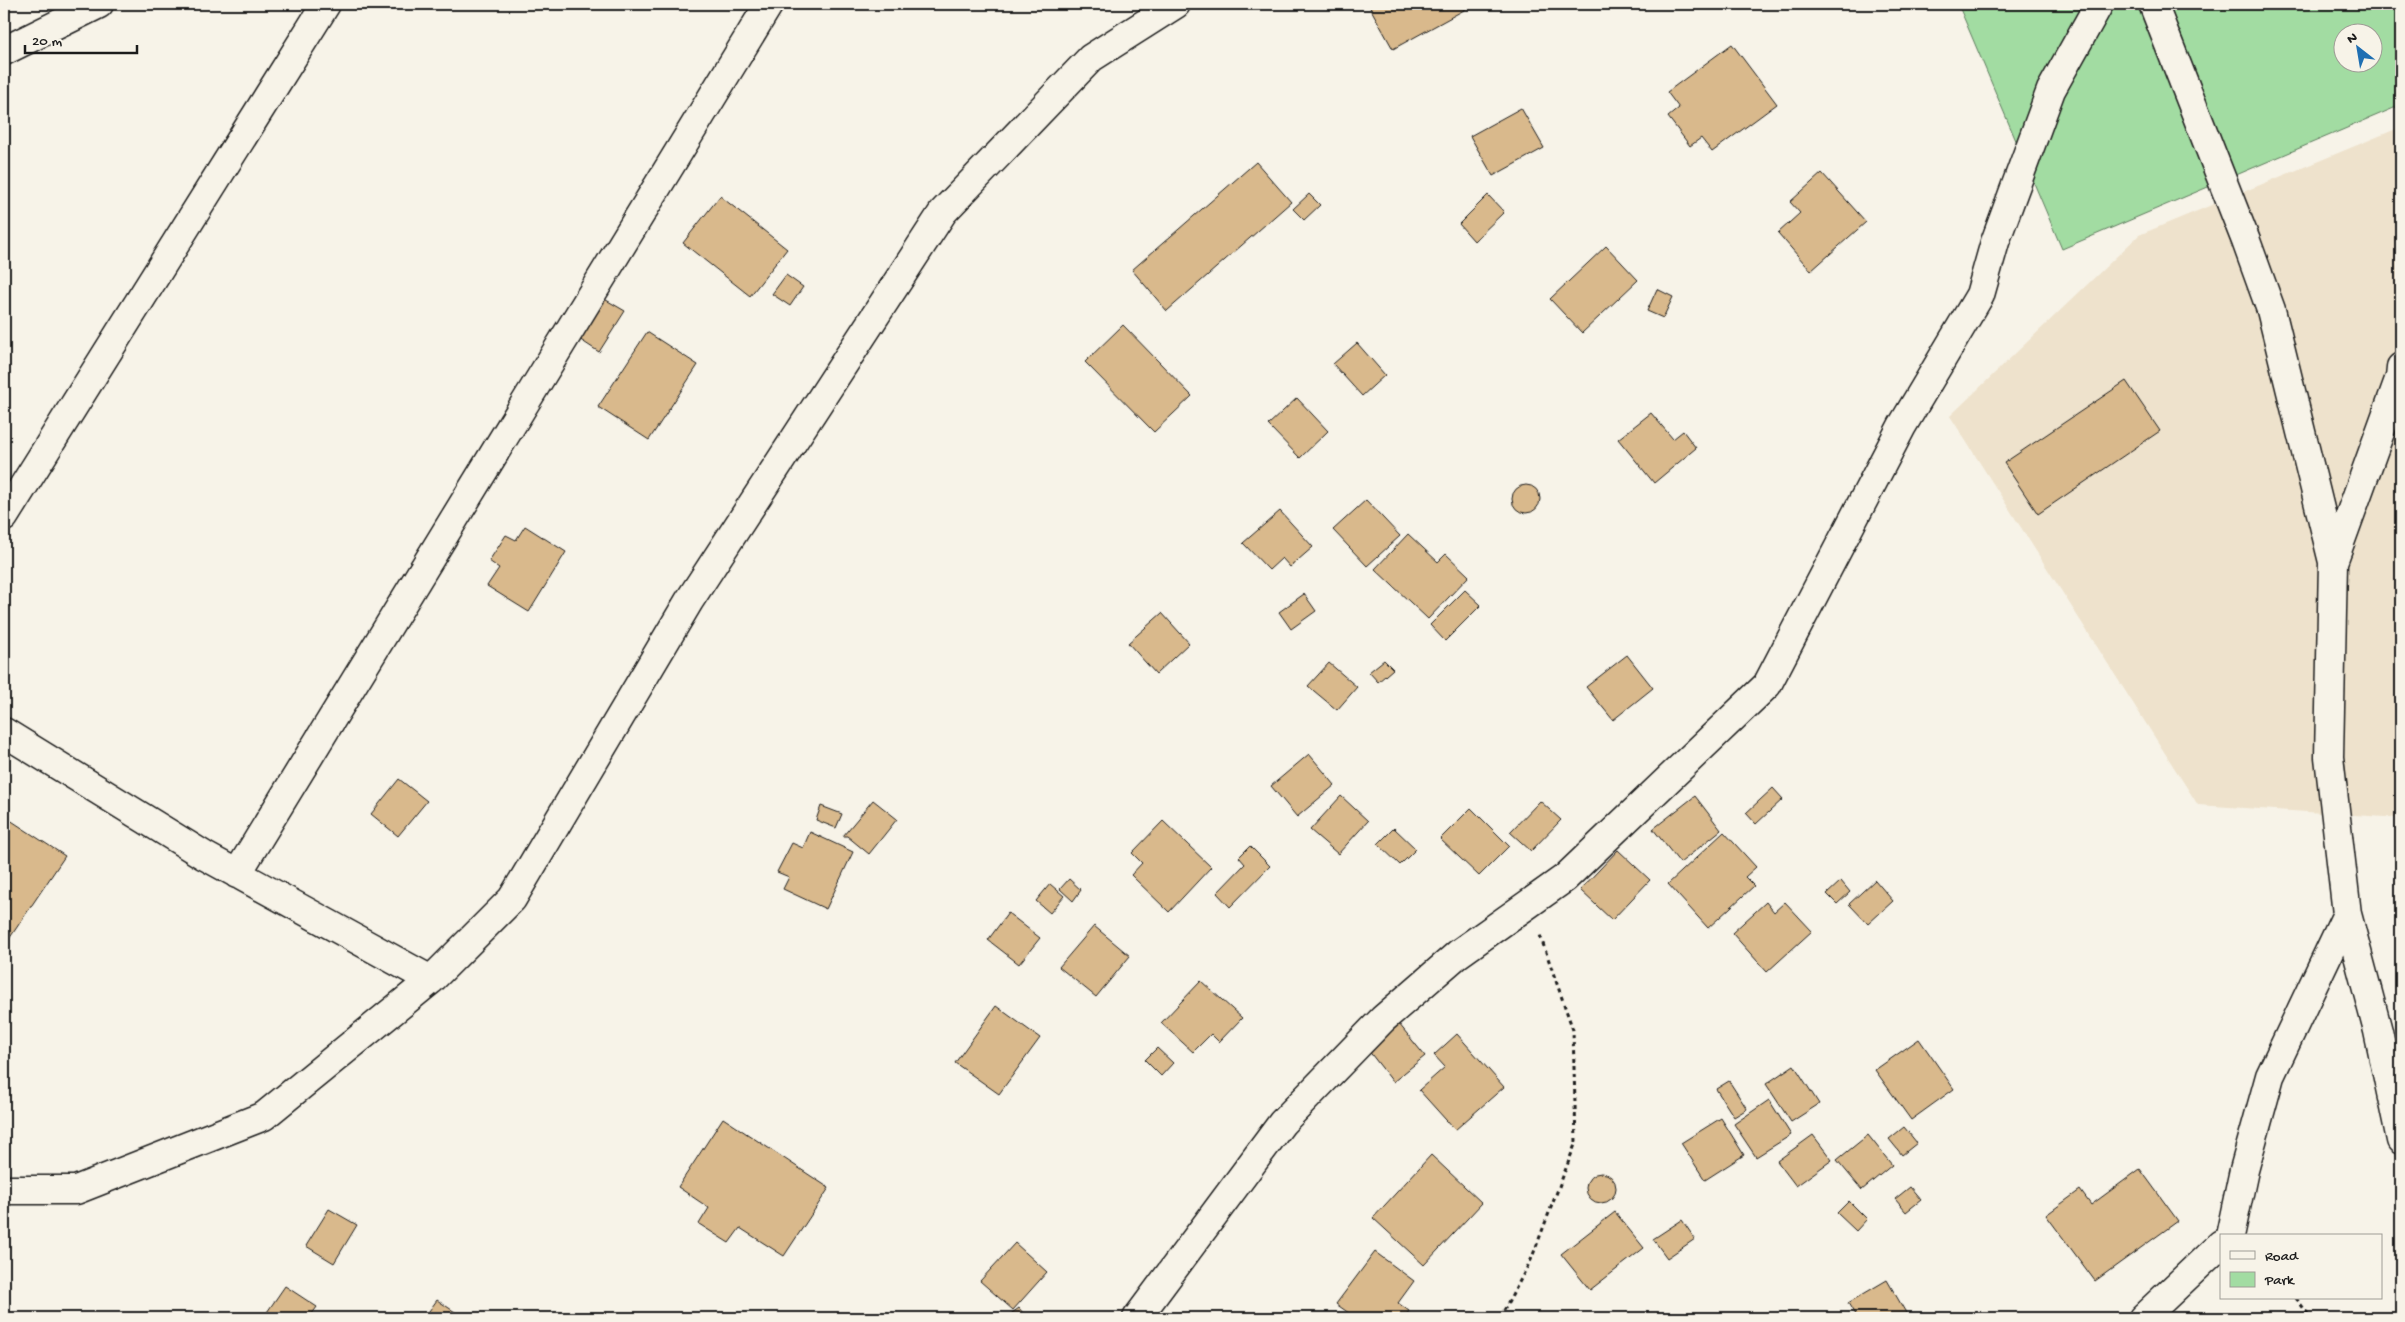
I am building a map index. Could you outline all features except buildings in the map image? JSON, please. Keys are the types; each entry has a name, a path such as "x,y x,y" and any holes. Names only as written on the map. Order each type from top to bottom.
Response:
{"street":[{"path":"4,51 99,4"},
{"path":"4,516 326,4"},
{"path":"237,874 769,4"},
{"path":"4,1190 76,1190 264,1116 431,980 512,900 689,601 943,212 1091,58 1176,4"},
{"path":"1137,1318 1282,1123 1383,1018 1458,954 1565,878 1767,685 1902,426 1980,295 1995,242 2051,90 2099,4"},
{"path":"2153,4 2246,241 2271,310 2333,562 2329,757 2347,914 2378,1031 2401,1140"},
{"path":"2333,562 2400,377 2401,367"},
{"path":"4,732 237,874 431,980"},
{"path":"2230,1234 2244,1170 2270,1076 2347,914"},
{"path":"2143,1318 2220,1245"}],"path":[{"path":"1500,1318 1531,1260 1576,1142 1573,1030 1529,904"},
{"path":"2298,1300 2311,1318"}],"shaded area":[{"path":"2401,127 2401,818 2198,805 1950,416 2139,235"}],"green space":[{"path":"1958,4 2401,4 2401,105 2062,249"}]}
